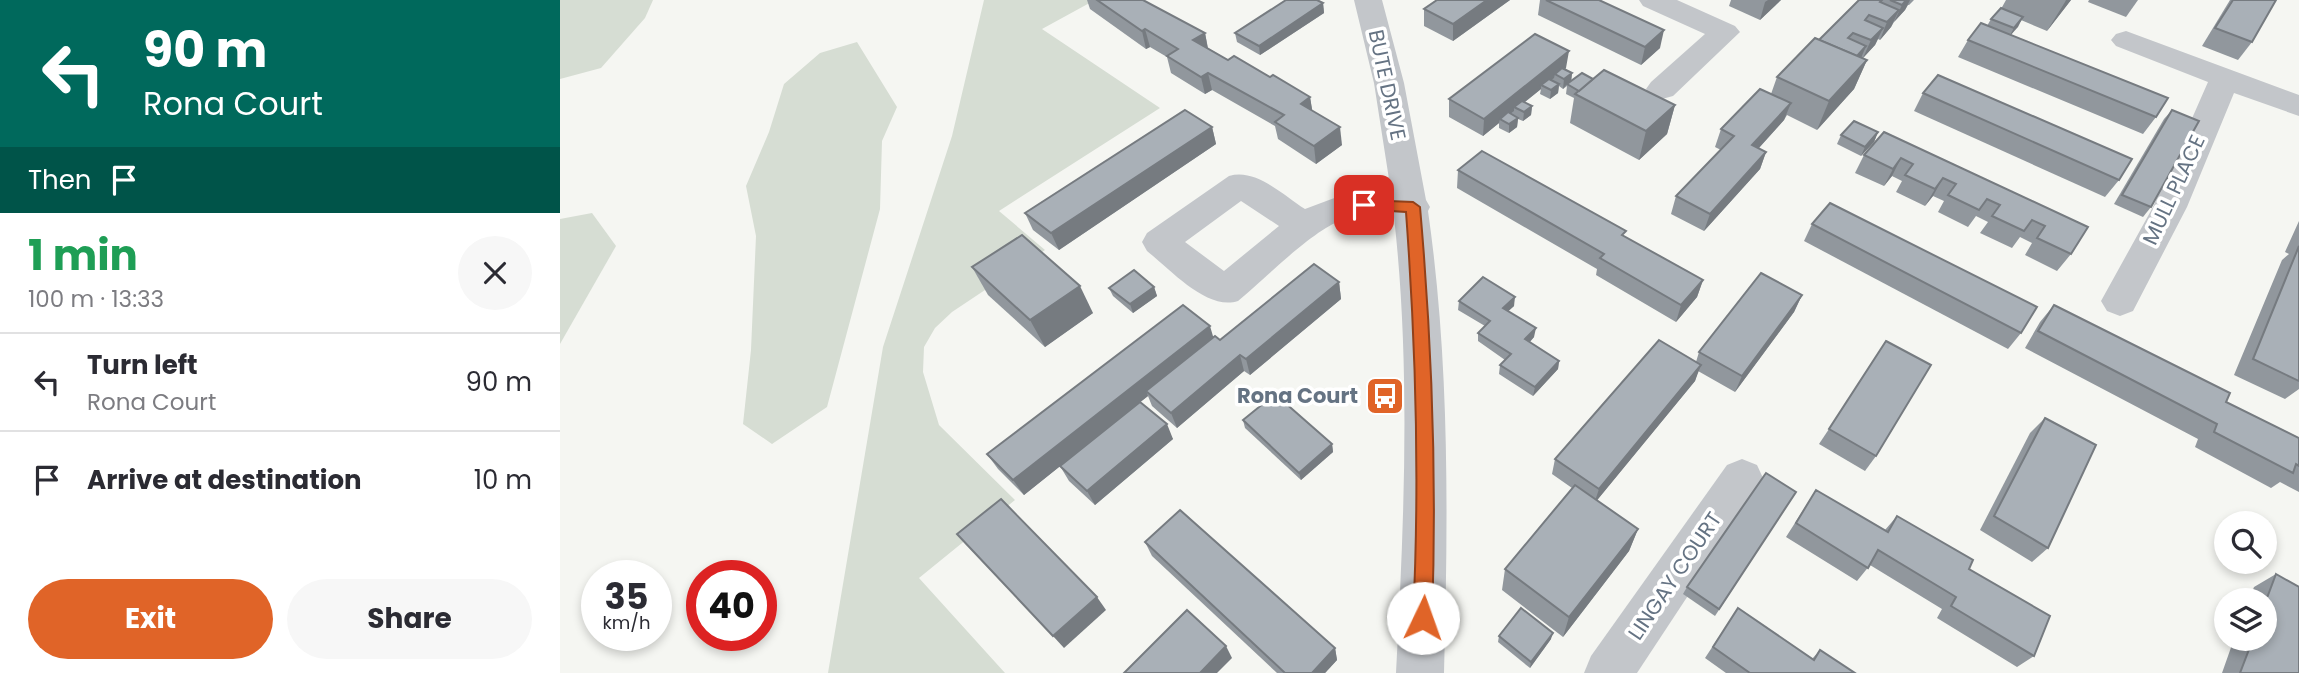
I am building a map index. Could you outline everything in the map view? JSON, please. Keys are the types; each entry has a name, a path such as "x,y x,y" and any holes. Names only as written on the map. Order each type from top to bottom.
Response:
{"street":[{"name":"BUTE DRIVE","path":"1368,0 1413,207 1424,351 1427,494 1420,673"},
{"path":"1653,0 1725,32 1662,89"},
{"path":"2126,40 2299,106"},
{"name":"MULL PLACE","path":"2120,301 2170,206 2225,78"},
{"path":"1306,228 1241,184 1160,242 1225,290 1335,209 1392,204 1413,207"},
{"name":"LINGAY COURT","path":"1608,673 1742,478"}],"shaded area":[{"path":"560,0 653,0 645,18 601,68 560,79"},
{"path":"984,0 1095,0 1042,29 1160,108 999,211 1045,250 952,312 935,328 924,347 923,372 939,425 1015,500 919,578 1005,673 828,673 883,347 952,136"},
{"path":"857,42 897,107 882,141 880,209 827,407 772,444 743,424 751,350 756,236 746,186 769,132 784,84 820,53"},
{"path":"592,213 616,246 560,344 560,219"}],"building":[{"path":"1097,0 1143,0 1205,33 1193,40 1228,60 1234,56 1270,77 1273,75 1310,97 1301,104 1340,127 1314,146 1275,122 1284,115 1208,73 1201,77 1167,56 1178,49 1145,29 1142,31"},
{"path":"1286,0 1317,0 1323,3 1259,46 1235,33"},
{"path":"1437,0 1487,0 1453,24 1424,9"},
{"path":"1546,0 1599,0 1664,30 1645,47"},
{"path":"1859,0 1882,0 1880,2 1899,10 1887,22 1869,15 1865,20 1883,28 1871,40 1853,33 1848,38 1866,46 1857,56 1819,40"},
{"path":"1890,0 1906,0 1902,5"},
{"path":"2233,0 2276,0 2252,42 2215,28"},
{"path":"2001,8 2023,17 2014,28 1991,19"},
{"path":"1981,23 2168,98 2156,117 1968,40"},
{"path":"1535,34 1569,51 1484,119 1449,99"},
{"path":"1815,38 1867,60 1829,101 1777,77"},
{"path":"1562,68 1572,73 1564,79 1555,74"},
{"path":"1604,70 1675,105 1646,131 1575,94"},
{"path":"1582,73 1593,79 1579,91 1567,84"},
{"path":"1938,75 2132,159 2119,180 1923,93"},
{"path":"1549,79 1559,84 1551,90 1541,85"},
{"path":"1760,89 1791,103 1752,145 1766,152 1710,214 1676,196 1734,136 1721,129"},
{"path":"1522,101 1532,106 1524,112 1514,107"},
{"path":"1185,110 1212,127 1051,233 1025,213"},
{"path":"2172,110 2199,121 2151,207 2122,195"},
{"path":"1508,112 1518,118 1509,124 1500,119"},
{"path":"1854,121 1878,132 1865,147 1841,135"},
{"path":"1884,132 2088,227 2071,254 2037,238 2045,226 2032,220 2024,231 1992,216 2000,205 1987,199 1979,210 1948,195 1956,184 1943,178 1935,189 1905,175 1913,164 1901,158 1893,169 1864,155"},
{"path":"1482,151 1626,231 1622,235 1703,280 1681,305 1600,258 1604,254 1458,170"},
{"path":"1830,203 2037,307 2021,333 1812,224"},
{"path":"1022,235 1080,286 1030,320 972,267"},
{"path":"2299,246 2299,381 2253,359"},
{"path":"1314,264 1339,282 1246,359 1240,355 1171,413 1146,391 1215,336 1220,340"},
{"path":"1134,270 1154,287 1130,304 1109,288"},
{"path":"1761,273 1802,295 1742,376 1699,352"},
{"path":"1483,277 1515,297 1503,308 1536,328 1525,339 1559,361 1535,387 1500,365 1511,354 1478,333 1490,321 1459,301"},
{"path":"1183,305 1210,326 1013,480 987,454"},
{"path":"2054,305 2230,393 2226,402 2299,438 2299,466 2296,464 2293,473 2214,432 2217,424 2038,331"},
{"path":"1659,340 1701,365 1599,489 1555,459"},
{"path":"1886,341 1931,365 1876,456 1829,429"},
{"path":"1275,394 1332,444 1299,473 1243,420"},
{"path":"1140,402 1167,424 1087,491 1060,466"},
{"path":"2045,418 2096,445 2048,548 1994,516"},
{"path":"1766,473 1796,492 1719,609 1687,587"},
{"path":"1575,485 1638,529 1569,617 1505,569"},
{"path":"1816,490 1888,532 1897,516 1973,560 1969,569 2050,616 2034,656 1951,606 1956,597 1878,550 1868,568 1796,523"},
{"path":"1001,499 1097,597 1053,636 957,534"},
{"path":"1180,510 1335,648 1312,673 1285,673 1145,542"},
{"path":"2276,574 2299,587 2299,673 2240,673 2248,651 2277,651 2277,588 2271,588"},
{"path":"1521,608 1553,633 1531,662 1499,636"},
{"path":"1738,608 1814,660 1820,650 1855,673 1750,673 1713,647"},
{"path":"1187,610 1226,646 1200,673 1124,673"}],"place":[{"name":"Rona Court","path":"1385,396"}],"route":[{"path":"1364,205 1392,204 1413,207 1424,351 1427,507 1423,618"}]}
